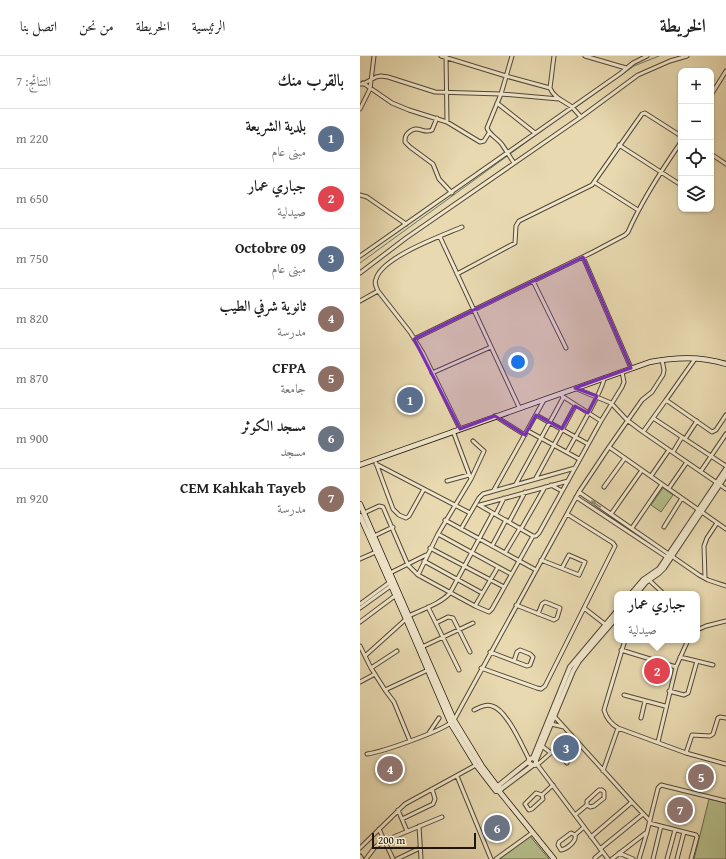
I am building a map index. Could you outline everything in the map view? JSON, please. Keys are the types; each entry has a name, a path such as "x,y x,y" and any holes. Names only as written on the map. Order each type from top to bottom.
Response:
{"main road":[{"path":"360,465 375,462 495,416 650,362 669,358 702,358 726,364"},
{"path":"360,504 362,514 376,552 408,617 452,722 498,788 554,859"},
{"path":"362,514 374,536 390,573 396,595 408,617"},
{"path":"421,648 428,670 452,722 476,765 498,788"}],"street":[{"path":"360,109 370,89 374,56"},
{"path":"441,56 550,88"},
{"path":"512,56 497,103 487,128 489,133 503,146 506,153 514,163"},
{"path":"554,56 550,88 559,99 571,107 581,117"},
{"path":"585,56 626,68"},
{"path":"360,256 452,193 633,63 647,56"},
{"path":"360,273 406,238 581,117 638,75 687,56"},
{"path":"446,57 447,122"},
{"path":"714,90 726,71"},
{"path":"361,83 385,76 427,90 447,93 500,94 559,99"},
{"path":"361,83 401,108 447,122 480,142 484,141 489,133"},
{"path":"497,103 535,133"},
{"path":"458,274 515,244 516,226 519,221 594,182 635,122 644,113 678,134"},
{"path":"436,118 432,130 427,132 415,128 412,129 405,136 405,142 434,164 439,180 452,193"},
{"path":"619,145 678,183"},
{"path":"414,340 625,235 628,232 638,210 678,146"},
{"path":"714,156 726,164"},
{"path":"594,182 638,210"},
{"path":"360,195 367,197 406,224"},
{"path":"460,429 423,353 378,291 375,280 387,263 403,253 462,227"},
{"path":"440,237 519,408"},
{"path":"583,257 631,368"},
{"path":"533,281 566,348"},
{"path":"360,302 378,291"},
{"path":"432,373 491,347"},
{"path":"643,432 695,358"},
{"path":"367,754 378,752 429,733 452,722 579,492 627,420 642,400 652,392 664,374 662,360"},
{"path":"362,514 381,506 383,507 393,527 408,565 418,575 489,612 533,536 536,536 539,533 579,459 623,384 622,372"},
{"path":"567,452 603,384 604,378"},
{"path":"575,388 611,403 627,420 643,432 726,489"},
{"path":"560,393 563,398 601,421"},
{"path":"494,490 545,398"},
{"path":"516,484 563,398"},
{"path":"666,400 712,432 714,432 726,416"},
{"path":"536,478 576,406"},
{"path":"536,415 588,444"},
{"path":"495,416 525,435"},
{"path":"653,418 726,466"},
{"path":"673,452 697,421"},
{"path":"528,430 579,459"},
{"path":"453,432 470,477"},
{"path":"701,471 726,434"},
{"path":"418,575 426,555 446,520 456,506 484,451 473,441"},
{"path":"609,447 725,528 726,523"},
{"path":"651,476 669,450"},
{"path":"604,488 625,458"},
{"path":"375,462 394,509 399,515 406,518 409,516 424,489"},
{"path":"375,462 470,513"},
{"path":"669,488 687,462"},
{"path":"461,529 483,494 575,468"},
{"path":"639,591 649,580 662,571 726,469"},
{"path":"611,514 642,470"},
{"path":"718,483 726,475"},
{"path":"447,481 470,477"},
{"path":"480,505 568,481"},
{"path":"632,528 662,484"},
{"path":"551,485 562,491"},
{"path":"505,553 545,487"},
{"path":"492,546 525,492"},
{"path":"579,492 632,528 670,557"},
{"path":"576,497 705,578 726,586"},
{"path":"365,656 408,617 446,598 504,498"},
{"path":"664,527 682,498"},
{"path":"476,503 533,536"},
{"path":"481,668 536,688 543,688 615,546 613,543 566,514"},
{"path":"446,520 536,570"},
{"path":"705,578 704,546 717,522"},
{"path":"374,536 393,527"},
{"path":"438,534 511,574"},
{"path":"430,548 504,587"},
{"path":"360,558 376,552"},
{"path":"390,573 426,555"},
{"path":"541,560 580,575 584,562 569,556 562,568"},
{"path":"633,591 642,580 659,569 670,557"},
{"path":"424,561 482,593"},
{"path":"475,606 498,567"},
{"path":"649,580 661,591"},
{"path":"360,604 392,583"},
{"path":"360,608 392,583"},
{"path":"360,622 396,595"},
{"path":"516,606 538,614 555,620 560,608 545,602 542,604 538,614"},
{"path":"428,607 459,670"},
{"path":"584,608 606,625"},
{"path":"533,762 570,667 614,615"},
{"path":"436,623 448,617 452,617 470,652"},
{"path":"533,762 542,746 569,678 576,665 614,621"},
{"path":"700,629 726,621"},
{"path":"421,648 473,623"},
{"path":"624,643 604,710 609,720 618,728 686,753 726,764"},
{"path":"658,742 669,691 676,667 687,643"},
{"path":"360,646 361,652 394,702 410,740"},
{"path":"371,668 397,650"},
{"path":"490,652 514,661 529,666 533,657 530,654 520,650 517,652 514,661"},
{"path":"621,650 676,667"},
{"path":"680,657 713,666"},
{"path":"669,691 684,695 688,693 697,661"},
{"path":"385,690 428,670"},
{"path":"360,682 375,674"},
{"path":"624,695 665,706"},
{"path":"641,718 645,701"},
{"path":"474,710 488,705 496,707 500,710 533,762 553,785 608,859"},
{"path":"554,716 650,822 697,836 691,859"},
{"path":"429,733 439,718"},
{"path":"686,753 693,734 710,736 713,734 718,718 726,718"},
{"path":"551,724 564,727"},
{"path":"603,770 618,728"},
{"path":"498,788 533,762 551,753 571,735"},
{"path":"542,746 551,753"},
{"path":"555,749 567,763"},
{"path":"360,848 405,804 476,765"},
{"path":"457,776 491,859"},
{"path":"542,795 536,793 525,804 526,808 530,810 542,801 542,795 553,785"},
{"path":"639,859 658,788 661,785 726,801"},
{"path":"402,819 433,804 435,799 432,789"},
{"path":"575,815 587,805 587,800 589,798 599,790 602,790 605,795 604,798 594,806 590,807 587,805"},
{"path":"591,837 632,802"},
{"path":"398,810 407,831"},
{"path":"595,859 601,850 643,814"},
{"path":"366,859 375,847 384,840 442,817"},
{"path":"419,826 421,859"},
{"path":"653,859 661,826"},
{"path":"575,835 571,833 558,843 561,850 565,849 575,841 575,835 584,827"},
{"path":"379,829 393,859"},
{"path":"667,859 675,830"},
{"path":"612,859 646,832"},
{"path":"677,859 684,832"},
{"path":"496,859 532,833"},
{"path":"397,859 420,848"},
{"path":"618,853 633,859"}],"highlighted area":[{"path":"583,257 631,368 575,388 597,396 588,413 575,406 562,429 536,415 525,435 495,416 460,429 414,339"}],"green space":[{"path":"663,488 673,495 661,512 651,505"},
{"path":"709,799 726,803 726,859 694,859"},
{"path":"530,836 549,859 497,859"}],"waterway":[{"path":"575,108 634,66 659,56"},
{"path":"360,263 572,109"}],"place":[{"name":"بلدية الشريعة","path":"410,400"},
{"name":"جباري عمار","path":"657,671"},
{"name":"09 Octobre","path":"566,748"},
{"name":"ثانوية شرفي الطيب","path":"390,769"},
{"name":"CFPA","path":"701,777"},
{"name":"CEM Kahkah Tayeb","path":"680,810"},
{"name":"مسجد الكوثر","path":"497,828"}]}
